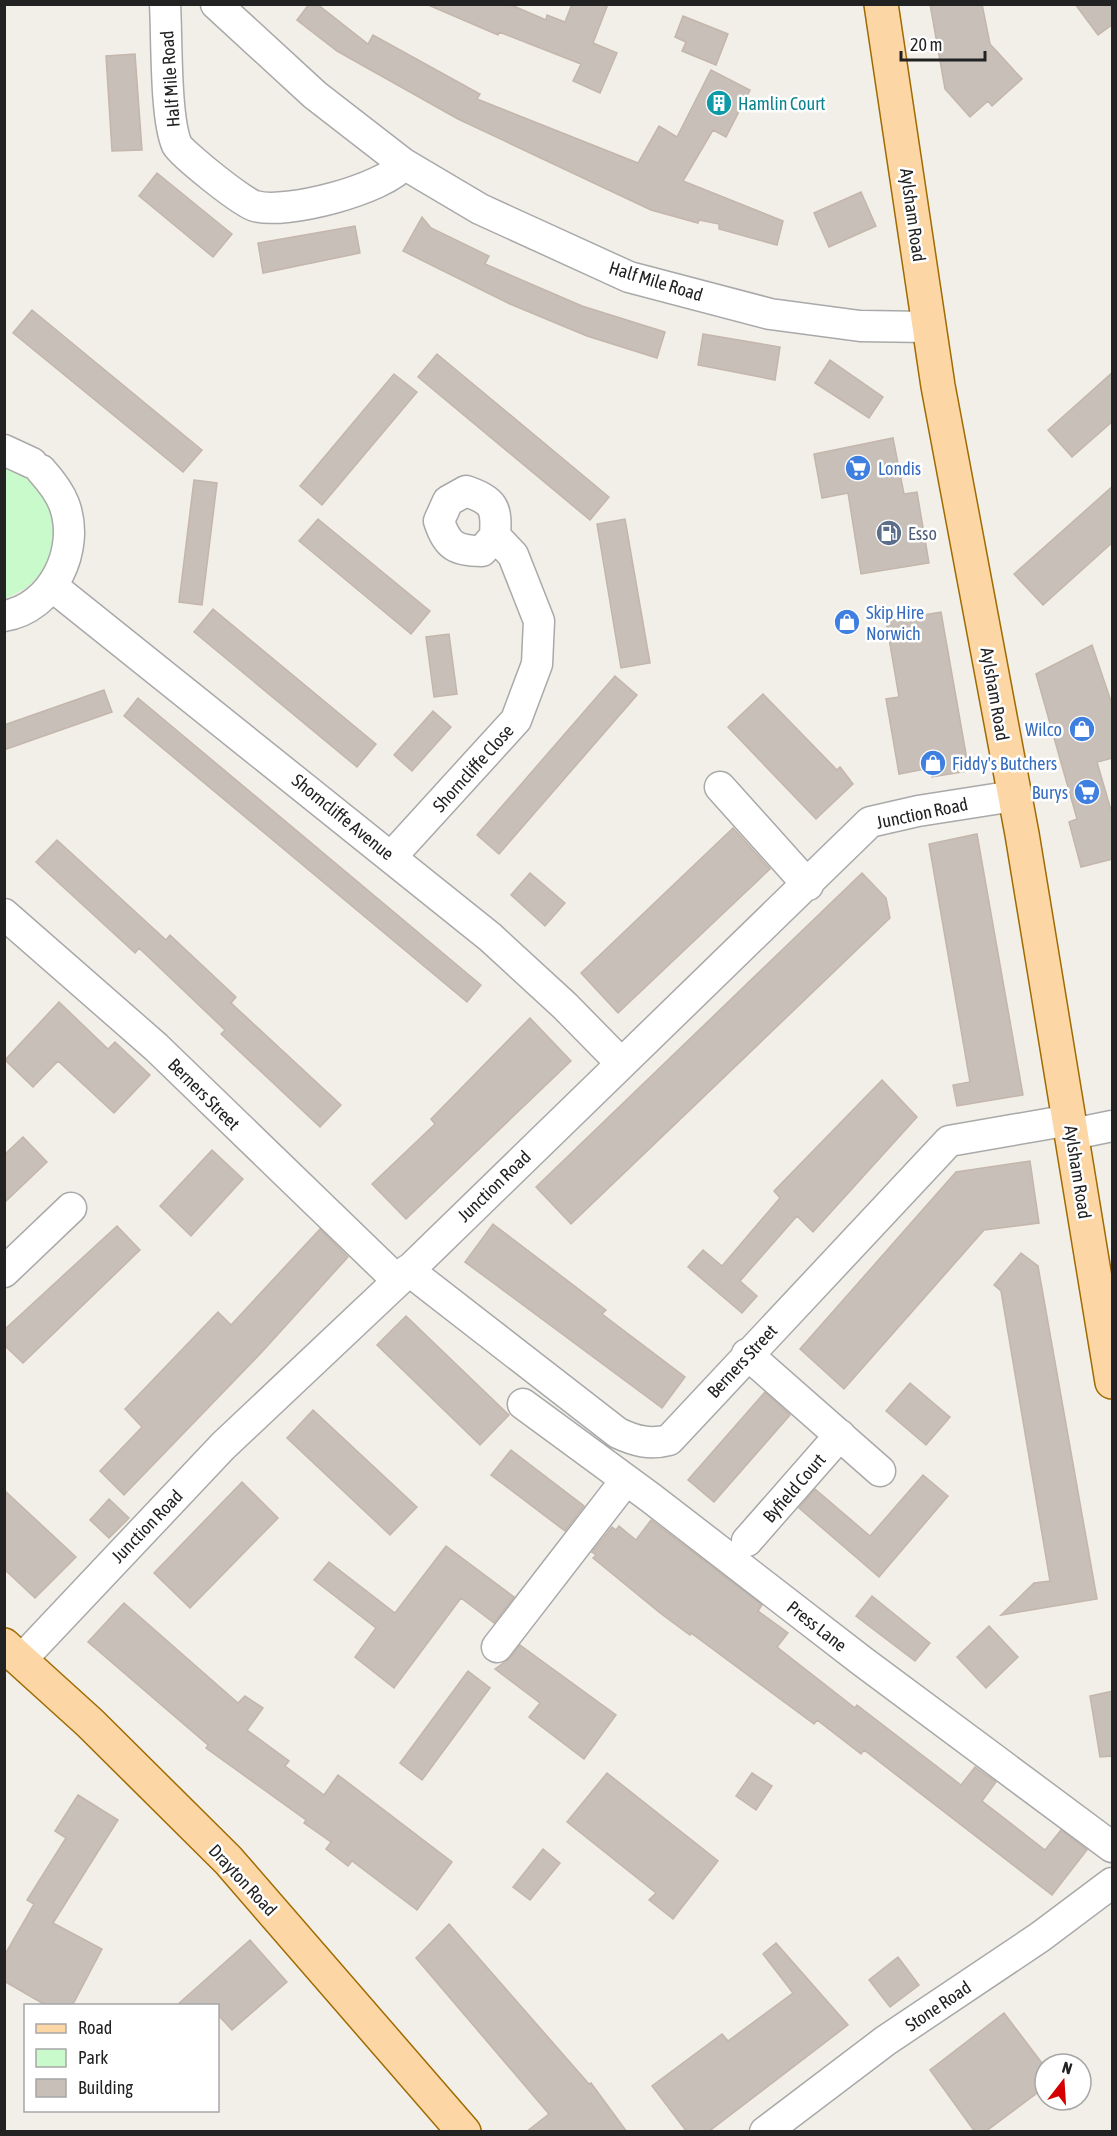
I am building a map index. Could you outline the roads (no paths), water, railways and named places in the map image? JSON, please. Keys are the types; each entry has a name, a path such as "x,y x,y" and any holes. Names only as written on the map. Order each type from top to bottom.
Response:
{"main road":[{"name":"Aylsham Road","path":"881,4 902,133 928,327 1014,796 1072,1127 1113,1382"},
{"name":"Drayton Road","path":"10,1652 90,1723 228,1860 464,2132"}],"street":[{"name":"Half Mile Road","path":"165,4 171,125 178,147 240,199 254,206 274,209 352,193 397,173 404,164"},
{"name":"Half Mile Road","path":"216,4 315,94 404,164 480,209 630,277 770,314 860,326 928,327"},
{"path":"4,450 36,466 55,486 65,505 69,526 69,547 63,567 52,586 33,604 4,616"},
{"name":"Shorncliffe Close","path":"392,856 516,720 537,664 538,621 513,555 495,536"},
{"name":"Shorncliffe Avenue","path":"52,586 392,856 490,937 566,1005 621,1063"},
{"path":"720,787 808,885"},
{"name":"Junction Road","path":"10,1652 403,1276 621,1063 808,885 870,822 918,811 1014,796"},
{"name":"Berners Street","path":"4,914 156,1047 403,1276 618,1433 632,1439 657,1444 669,1440 747,1354 949,1141 1072,1127 1113,1126"},
{"path":"4,1272 71,1208"},
{"path":"747,1354 880,1471"},
{"name":"Press Lane","path":"523,1404 862,1661 1113,1847"},
{"name":"Byfield Court","path":"747,1541 840,1435"},
{"path":"497,1647 626,1480"},
{"name":"Stone Road","path":"765,2132 885,2041 1040,1937 1113,1883"}],"place":[{"name":"Hamlin Court","path":"719,103"},
{"name":"Londis","path":"858,468"},
{"name":"Esso","path":"889,533"},
{"name":"Skip Hire Norwich","path":"847,622"},
{"name":"Wilco","path":"1082,729"},
{"name":"Fiddy's Butchers","path":"933,763"},
{"name":"Burys","path":"1087,792"}]}
